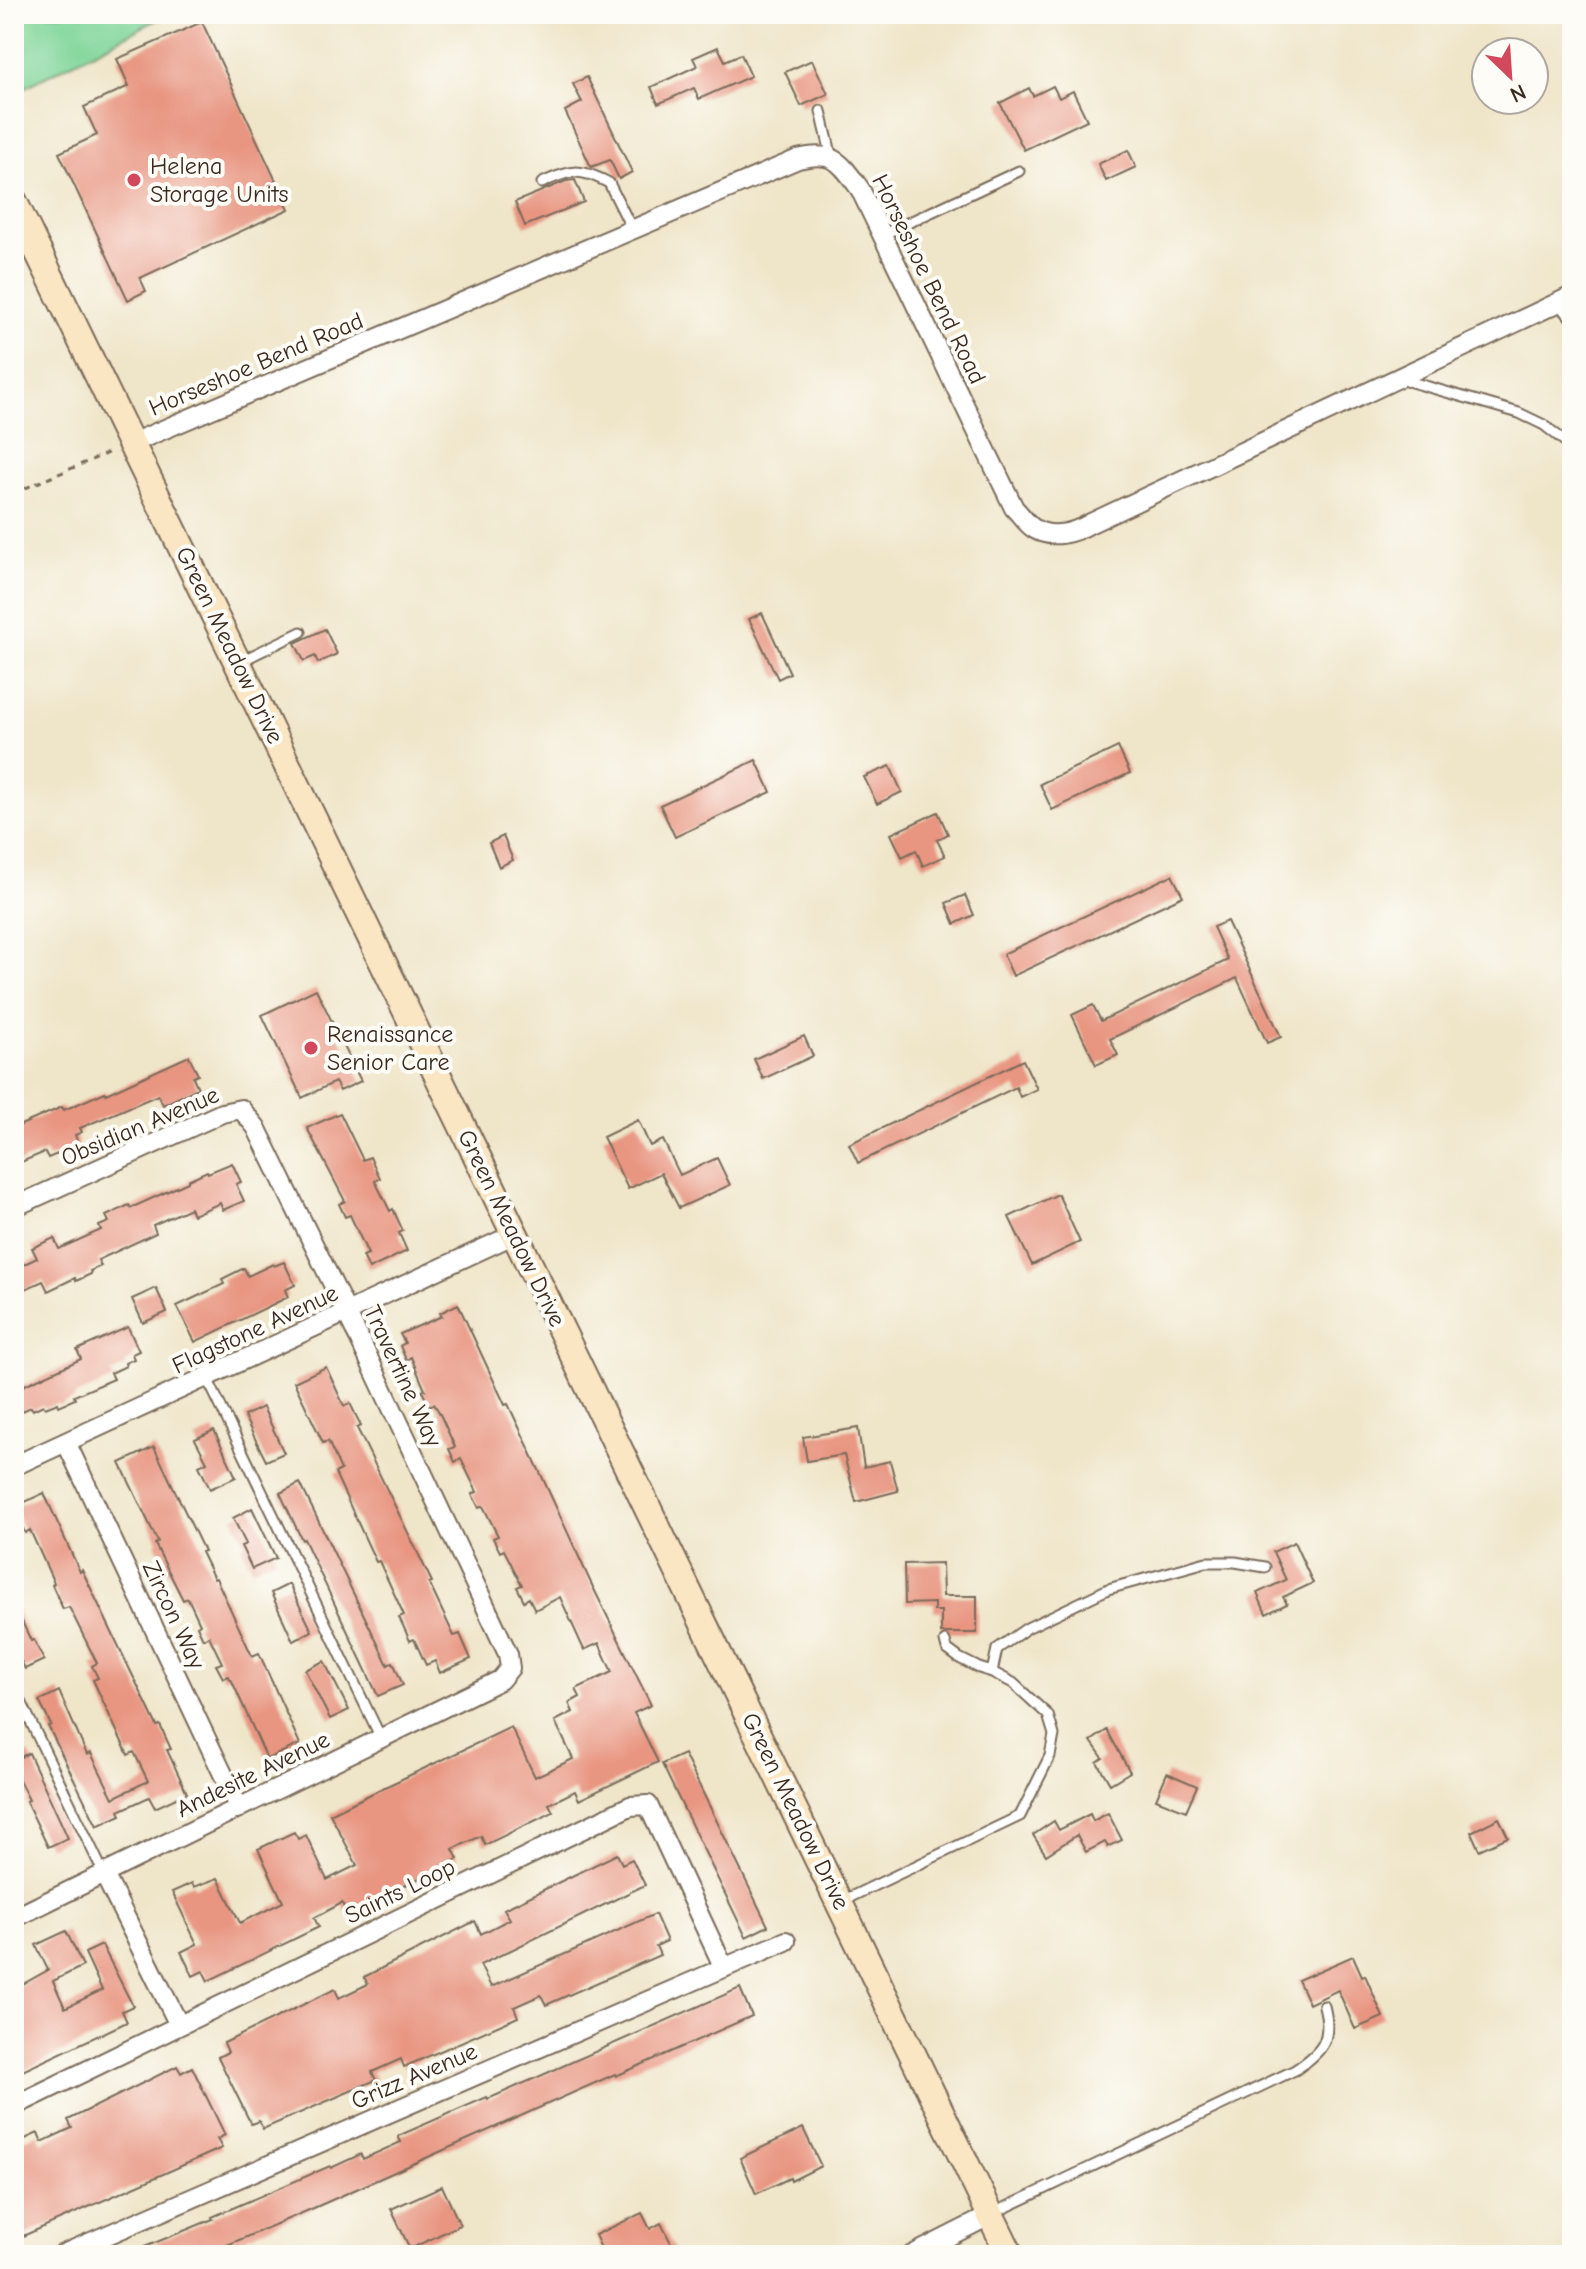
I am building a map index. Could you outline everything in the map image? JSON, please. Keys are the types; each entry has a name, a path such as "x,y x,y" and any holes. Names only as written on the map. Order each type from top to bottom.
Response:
{"main road":[{"name":"Green Meadow Drive","path":"14,202 1010,2255"}],"street":[{"name":"Horseshoe Bend Road","path":"132,443 798,159 815,155 832,158 860,189 1014,508 1035,529 1058,535 1078,531 1565,299"},
{"name":"Obsidian Avenue","path":"14,1207 222,1113 241,1109"},
{"name":"Travertine Way","path":"241,1109 256,1127 347,1313 508,1654 510,1668"},
{"name":"Flagstone Avenue","path":"14,1466 515,1234"},
{"name":"Zircon Way","path":"66,1442 239,1808"},
{"name":"Andesite Avenue","path":"14,1918 500,1680 510,1668"},
{"name":"Saints Loop","path":"14,2106 630,1806 648,1805 724,1968"},
{"path":"104,1874 179,2025"},
{"name":"Grizz Avenue","path":"61,2255 786,1941"},
{"path":"912,2255 991,2215"}],"lane":[{"path":"821,111 832,158"},
{"path":"542,183 559,175 581,171 609,183 633,231"},
{"path":"882,235 1019,171"},
{"path":"1565,299 1572,319"},
{"path":"1398,378 1519,413 1544,425 1572,447"},
{"path":"239,662 301,632"},
{"path":"207,1378 381,1738"},
{"path":"992,1672 997,1649 1027,1628 1108,1589 1206,1562 1235,1562 1265,1567"},
{"path":"840,1902 1020,1816 1050,1756 1054,1735 1048,1715 1013,1683 959,1658 947,1649 945,1641"},
{"path":"14,1687 104,1874"},
{"path":"991,2215 1295,2070 1322,2049 1329,2022 1324,2006"}],"path":[{"path":"14,493 132,443"}],"green space":[{"path":"14,14 168,14 14,93"}],"building":[{"path":"202,22 289,209 140,278 146,291 128,300 59,153 97,135 84,107 129,86 117,59"},
{"path":"718,47 725,61 741,54 751,76 699,99 694,88 658,104 651,87 697,66 693,58"},
{"path":"812,60 828,94 801,106 785,72"},
{"path":"587,77 632,172 619,179 610,160 591,167 565,111 582,102 573,84"},
{"path":"1053,86 1059,98 1073,91 1087,120 1024,150 1000,103 1029,88 1033,96"},
{"path":"1128,150 1136,167 1106,181 1098,164"},
{"path":"575,180 584,202 525,226 515,202"},
{"path":"762,613 790,673 778,679 749,619"},
{"path":"325,629 337,654 318,663 315,656 304,661 295,643"},
{"path":"1118,747 1130,773 1052,810 1040,784"},
{"path":"756,760 771,792 675,837 660,805"},
{"path":"890,766 902,792 877,804 864,777"},
{"path":"938,812 948,834 937,840 945,856 923,866 916,850 902,857 891,834"},
{"path":"503,836 513,860 499,867 489,843"},
{"path":"1172,875 1183,896 1013,976 1003,954"},
{"path":"965,895 974,915 955,924 946,903"},
{"path":"1227,921 1281,1037 1267,1043 1237,978 1110,1039 1118,1055 1096,1065 1072,1015 1093,1005 1101,1021 1228,960 1213,927"},
{"name":"Renaissance Senior Care","path":"316,989 361,1081 340,1091 335,1082 302,1098 262,1015"},
{"path":"804,1036 813,1056 763,1079 754,1059"},
{"path":"189,1056 198,1075 193,1077 198,1088 163,1105 158,1095 80,1128 82,1132 75,1135 79,1145 48,1158 45,1152 14,1165 14,1128 62,1107 64,1110 106,1094"},
{"path":"1023,1060 1037,1089 1020,1097 1016,1087 858,1163 849,1144"},
{"path":"340,1113 363,1160 370,1157 380,1178 375,1181 390,1211 393,1209 403,1231 399,1233 407,1251 369,1269 363,1256 368,1254 350,1215 345,1217 339,1204 345,1201 307,1128"},
{"path":"638,1120 650,1146 663,1140 680,1175 717,1158 730,1185 679,1208 661,1173 628,1189 603,1137"},
{"path":"232,1163 241,1182 236,1184 244,1201 223,1210 220,1203 193,1215 190,1208 153,1225 156,1233 98,1260 101,1266 90,1271 91,1274 48,1291 43,1281 14,1294 14,1269 37,1258 32,1248 54,1238 59,1249 101,1230 99,1226 109,1222 106,1216"},
{"path":"1058,1194 1080,1242 1032,1265 1009,1217"},
{"path":"284,1262 295,1285 285,1290 288,1297 195,1342 177,1306 224,1284 222,1279 244,1268 248,1276"},
{"path":"156,1288 167,1312 143,1323 132,1299"},
{"path":"458,1304 651,1705 634,1713 658,1762 579,1800 575,1791 549,1804 553,1812 485,1845 481,1836 453,1849 458,1859 347,1914 342,1903 314,1918 319,1927 208,1981 203,1971 193,1976 181,1952 197,1944 172,1892 192,1883 194,1887 218,1878 240,1923 283,1902 258,1849 294,1832 298,1839 306,1835 327,1880 357,1865 330,1814 511,1727 535,1777 573,1759 555,1721 573,1712 569,1703 580,1697 576,1689 612,1672 599,1643 584,1650 560,1597 535,1610 529,1598 524,1601 517,1587 522,1585 504,1550 500,1552 493,1538 498,1536 483,1506 479,1508 472,1494 477,1492 461,1459 455,1462 449,1449 455,1447 439,1412 434,1404 429,1406 411,1357 406,1360 400,1346 405,1343 400,1334 442,1316 440,1313"},
{"path":"128,1327 139,1351 132,1354 134,1359 125,1363 126,1366 111,1373 114,1379 59,1406 58,1403 45,1408 43,1405 33,1410 31,1407 14,1415 14,1390 81,1359 77,1350"},
{"path":"326,1367 344,1406 350,1403 361,1426 357,1428 432,1582 429,1583 454,1636 460,1634 471,1659 440,1673 435,1661 426,1665 414,1639 410,1641 399,1617 404,1615 335,1473 341,1470 328,1441 323,1443 294,1382"},
{"path":"263,1407 284,1453 266,1461 244,1416"},
{"path":"858,1428 864,1467 890,1461 898,1491 856,1502 844,1455 807,1461 803,1437"},
{"path":"214,1430 236,1477 210,1489 199,1466 207,1462 195,1439"},
{"path":"154,1447 204,1551 201,1552 214,1579 252,1656 259,1653 300,1744 267,1759 232,1681 228,1676 223,1678 216,1665 222,1663 209,1636 203,1639 188,1598 183,1600 155,1544 158,1542 120,1463"},
{"path":"300,1483 388,1665 393,1662 403,1685 378,1696 280,1493"},
{"path":"44,1493 157,1726 160,1725 171,1749 167,1750 187,1793 155,1808 149,1797 97,1826 39,1701 59,1691 87,1755 91,1753 113,1798 148,1781 134,1752 128,1755 93,1680 98,1678 92,1666 97,1663 69,1607 63,1609 30,1530 25,1533 14,1509"},
{"path":"252,1508 276,1558 252,1569 241,1546 246,1544 233,1518"},
{"path":"1294,1542 1313,1583 1283,1597 1287,1604 1266,1614 1257,1593 1286,1580 1273,1552"},
{"path":"942,1563 943,1596 977,1596 977,1633 941,1633 941,1611 934,1611 934,1603 905,1604 904,1564"},
{"path":"289,1584 312,1631 293,1641 271,1593"},
{"path":"14,1604 31,1641 34,1640 44,1660 25,1669 14,1647"},
{"path":"324,1661 349,1710 330,1719 305,1670"},
{"path":"1107,1730 1130,1772 1110,1784 1097,1762 1103,1758 1091,1741"},
{"path":"29,1753 68,1838 48,1847 14,1770 14,1760"},
{"path":"684,1754 768,1926 746,1937 662,1764"},
{"path":"1167,1773 1197,1786 1186,1811 1156,1799"},
{"path":"1108,1813 1122,1840 1108,1847 1105,1842 1086,1852 1077,1835 1046,1855 1033,1835 1054,1821 1059,1830 1090,1814 1093,1821"},
{"path":"1499,1818 1508,1837 1479,1850 1471,1832"},
{"path":"617,1854 622,1864 632,1859 645,1885 480,1965 491,1987 655,1914 667,1941 656,1946 660,1955 546,2005 541,1995 514,2007 518,2017 404,2067 401,2059 372,2072 376,2080 263,2129 259,2121 251,2124 218,2057 228,2052 224,2043 335,1989 339,1998 368,1984 364,1977 475,1921 481,1934 510,1919 504,1909"},
{"path":"66,1931 83,1966 53,1981 65,2008 102,1990 85,1953 102,1945 133,2006 122,2011 127,2022 14,2075 14,1989 48,1970 36,1945"},
{"path":"1353,1956 1383,2017 1355,2029 1338,1990 1309,2004 1298,1980"},
{"path":"740,1988 752,2016 316,2207 204,2255 125,2255 330,2166 361,2154 363,2159 401,2142 398,2136"},
{"path":"177,2066 181,2073 192,2067 225,2135 217,2139 222,2148 14,2240 14,2144 38,2133 42,2142 72,2128 68,2120"},
{"path":"803,2128 821,2166 756,2194 740,2158"},
{"path":"442,2186 460,2225 410,2249 391,2209"},
{"path":"642,2213 650,2229 661,2223 674,2249 662,2255 604,2255 595,2235"}],"place":[{"name":"Helena Storage Units","path":"134,180"},
{"name":"Renaissance Senior Care","path":"311,1048"}]}
